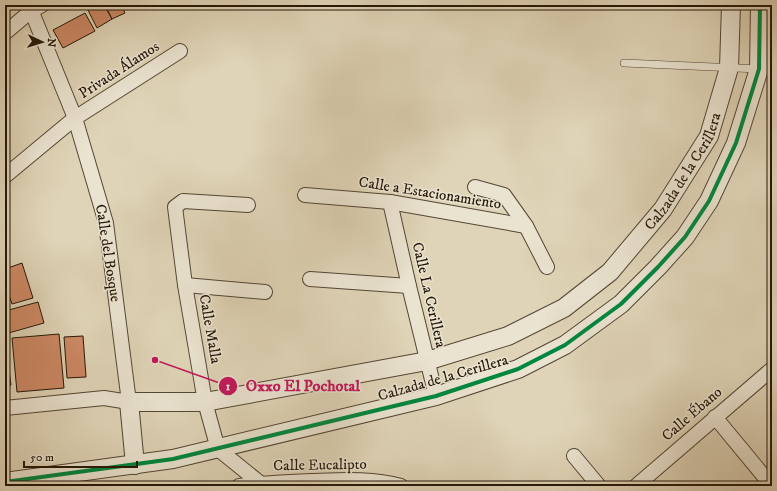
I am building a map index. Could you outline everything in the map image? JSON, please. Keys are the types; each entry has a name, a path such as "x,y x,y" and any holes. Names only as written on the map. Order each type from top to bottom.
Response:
{"street":[{"name":"Calzada de la Cerillera","path":"129,402 205,402 427,362 508,336 564,308 610,272 663,209 709,136 729,68 731,5"},
{"name":"Calzada de la Cerillera","path":"5,482 173,459 436,396 518,368 566,345 621,304 658,267 685,237 709,201 736,144 759,69 760,5"},
{"path":"5,33 34,7"},
{"name":"Calle del Bosque","path":"34,7 76,118 106,223 129,402 135,465"},
{"name":"Privada Álamos","path":"5,176 76,118 180,51"},
{"name":"Calle a Estacionamiento","path":"475,187 504,195 526,226 547,268"},
{"name":"Calle a Estacionamiento","path":"306,194 390,202 526,226"},
{"name":"Calle Malla","path":"218,449 205,402 185,285 176,207 183,201 248,205"},
{"name":"Calle La Cerillera","path":"390,202 436,396"},
{"path":"310,279 409,286"},
{"path":"185,285 265,292"},
{"name":"Calle Ébano","path":"636,486 772,369"},
{"path":"5,408 104,398 129,402"},
{"path":"715,417 772,486"},
{"path":"218,449 260,483"},
{"path":"574,456 599,486"},
{"name":"Calle Eucalipto","path":"239,486 260,483 359,479 391,483 401,486"}],"lane":[{"path":"624,63 759,69"}],"building":[{"path":"96,5 104,5 112,19 97,28 88,10"},
{"path":"105,5 121,5 125,13 112,19"},
{"path":"124,5 137,5 127,10"},
{"path":"85,13 95,31 63,48 53,30"},
{"path":"22,263 33,298 12,304 5,283 5,269"},
{"path":"38,302 44,323 5,334 5,311"},
{"path":"59,334 64,388 17,392 12,338"},
{"path":"83,336 86,377 67,378 64,337"},
{"path":"5,340 11,385 5,385"}],"cycle path":[{"path":"5,482 173,459 436,396 518,369 565,345 621,304 685,237 709,201 736,143 759,69 760,5"}],"place":[{"name":"Oxxo El Pochotal","path":"155,360"}]}
